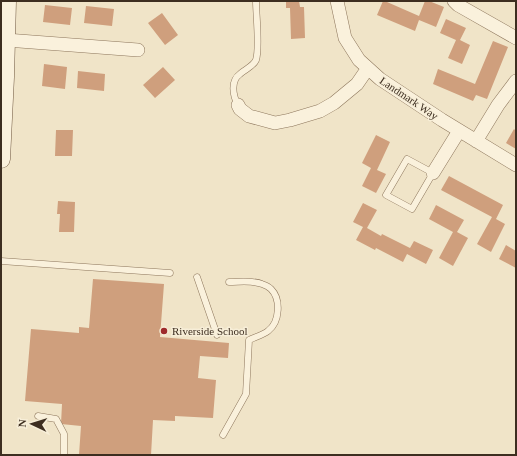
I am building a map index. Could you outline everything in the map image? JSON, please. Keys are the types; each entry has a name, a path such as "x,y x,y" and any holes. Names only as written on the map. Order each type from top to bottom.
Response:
{"street":[{"path":"1,159 6,77 7,1"},
{"name":"Landmark Way","path":"337,1 344,38 359,60 380,79 516,165"},
{"path":"454,1 516,38"},
{"path":"6,40 138,50"},
{"path":"238,105 240,109 249,116 275,123 290,120 320,111 334,103 357,84 368,68"},
{"path":"476,140 498,105 516,81"},
{"path":"433,173 459,130"}],"lane":[{"path":"238,105 234,92 236,78 256,60 256,1"},
{"path":"406,159 433,173 412,209 386,195 406,159"},
{"path":"1,261 170,273"},
{"path":"197,277 218,335"},
{"path":"223,435 246,394 249,340 269,330 276,321 278,309 276,298 270,288 262,284 250,282 228,282"},
{"path":"38,416 56,419 64,434 64,455"}],"building":[{"path":"286,1 299,1 300,7 304,7 305,38 291,39 290,8 286,8"},
{"path":"383,1 388,1 387,2 419,16 425,1 429,1 444,7 436,27 419,20 415,31 377,15"},
{"path":"45,5 72,8 70,25 43,22"},
{"path":"86,6 114,9 112,26 84,23"},
{"path":"162,13 178,35 165,45 148,23"},
{"path":"446,19 466,28 460,40 470,45 462,64 448,58 456,40 440,33"},
{"path":"493,41 508,47 487,99 476,95 473,101 433,84 438,69 475,84"},
{"path":"44,64 67,67 65,89 42,86"},
{"path":"163,67 175,80 155,98 143,85"},
{"path":"78,71 105,74 104,91 77,88"},
{"path":"514,129 516,131 516,149 506,143"},
{"path":"56,130 73,130 72,156 55,156"},
{"path":"376,135 390,142 377,170 386,174 376,193 362,186 371,168 362,163"},
{"path":"449,176 503,205 496,219 505,224 491,252 477,244 492,217 441,190"},
{"path":"58,201 75,202 74,232 59,232 60,214 57,214"},
{"path":"363,203 377,210 367,228 381,236 382,234 410,248 414,241 433,250 426,264 407,254 403,262 376,248 375,250 356,240 363,227 353,222"},
{"path":"436,205 464,220 457,232 468,238 453,266 439,258 453,232 429,219"},
{"path":"506,245 516,251 516,268 499,259"},
{"path":"93,279 164,284 160,337 229,343 228,358 200,356 198,378 216,380 213,418 175,416 175,421 153,420 151,455 79,455 81,426 61,424 62,404 25,401 31,329 79,333 79,327 89,328"}],"place":[{"name":"Riverside School","path":"164,331"}]}
